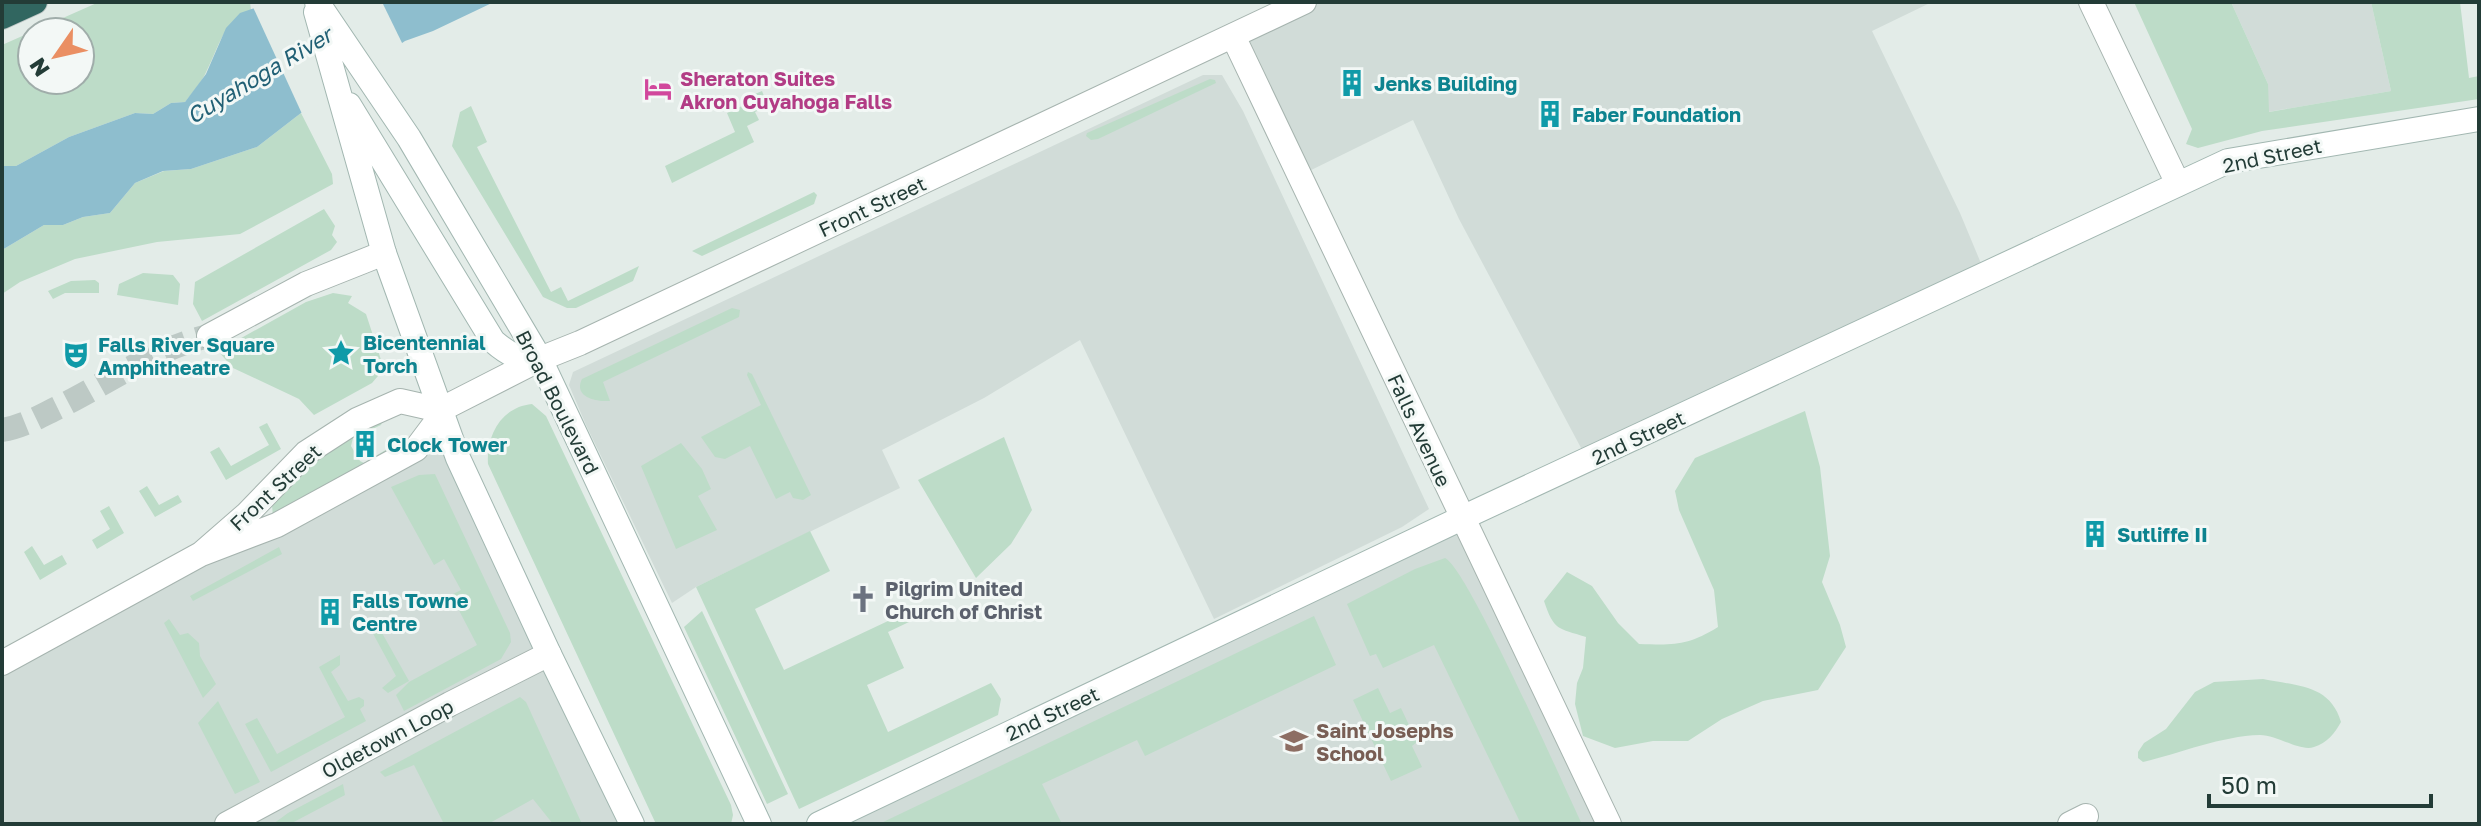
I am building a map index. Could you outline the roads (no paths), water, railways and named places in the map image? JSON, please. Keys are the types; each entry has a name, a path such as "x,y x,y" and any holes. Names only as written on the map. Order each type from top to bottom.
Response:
{"highway":[{"path":"2,17 35,2"}],"main road":[{"name":"Broad Boulevard","path":"315,2 333,77 369,157"},
{"name":"Broad Boulevard","path":"315,2 409,138 540,359 759,824"},
{"name":"Front Street","path":"201,554 247,514 306,453 357,420 400,401 440,410 540,359 580,343 1304,2"},
{"path":"2091,2 2178,184"},
{"name":"Falls Avenue","path":"1233,36 1609,824"},
{"name":"2nd Street","path":"819,824 1462,518 2228,161 2479,119"},
{"path":"369,157 493,341 524,361 540,359"},
{"path":"369,157 384,253 458,458 632,824"},
{"path":"209,336 306,284 384,253"},
{"name":"Front Street","path":"2,663 201,554 277,525 416,449 434,425 440,410"},
{"name":"Oldetown Loop","path":"227,824 549,654"}],"water":[{"name":"Cuyahoga River","path":"272,2 494,2 405,41 257,147 191,169 163,171 135,183 110,213 83,217 63,225 44,225 2,250 2,166 16,166 69,137 135,113 153,114 171,103 185,102 206,74 226,28 240,13"}],"tunnel":[{"path":"2,430 35,419 168,350 209,336"}],"place":[{"name":"Jenks Building","path":"1352,83"},
{"name":"Sheraton Suites Akron Cuyahoga Falls","path":"658,89"},
{"name":"Faber Foundation","path":"1550,114"},
{"name":"Bicentennial Torch","path":"341,353"},
{"name":"Falls River Square Amphitheatre","path":"76,355"},
{"name":"Clock Tower","path":"365,444"},
{"name":"Sutliffe II","path":"2095,534"},
{"name":"Pilgrim United Church of Christ","path":"863,599"},
{"name":"Falls Towne Centre","path":"330,612"},
{"name":"Saint Josephs School","path":"1294,741"}]}
